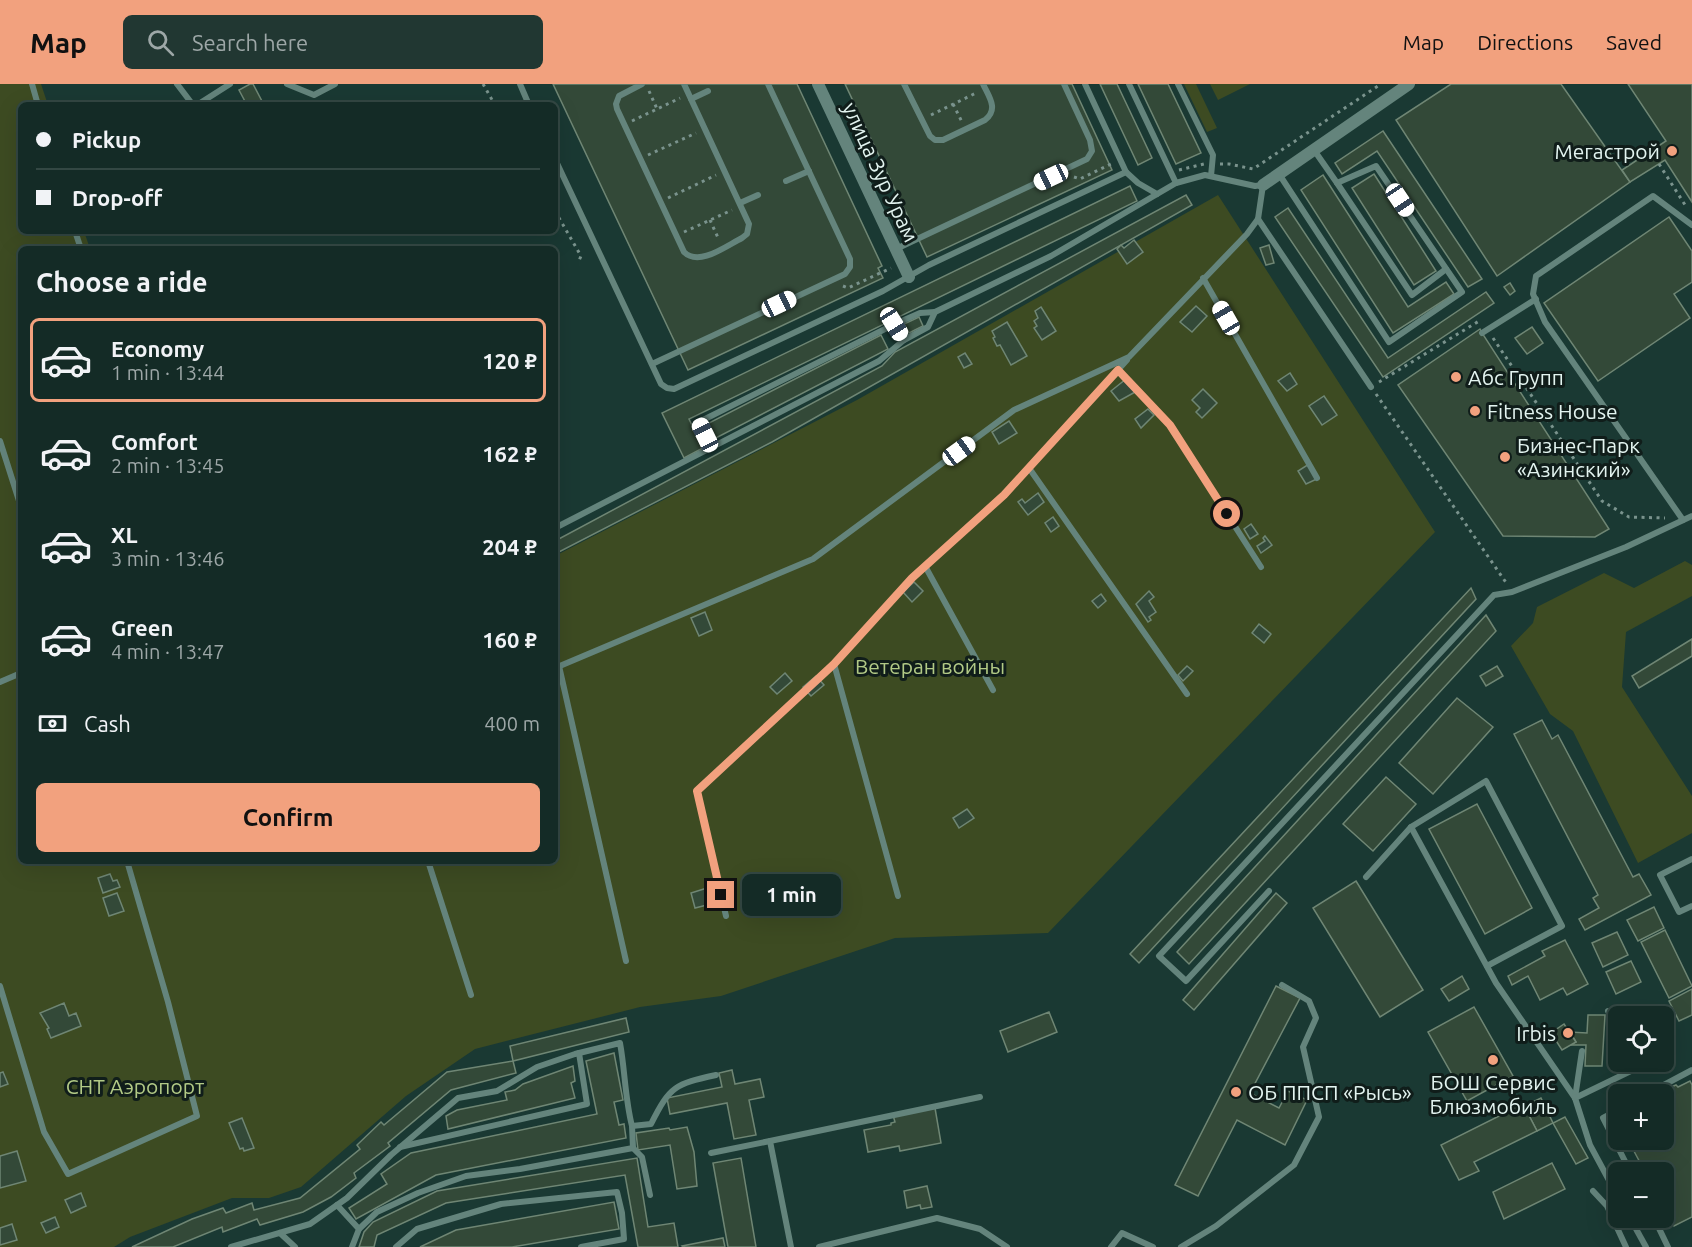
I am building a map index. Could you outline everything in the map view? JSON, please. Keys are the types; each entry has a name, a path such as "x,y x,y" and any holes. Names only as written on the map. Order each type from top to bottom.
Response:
{"street":[{"name":"улица Зур Урам","path":"818,84 909,277"},
{"path":"1263,185 1409,84"}],"lane":[{"path":"32,84 37,102"},
{"path":"177,84 192,102"},
{"path":"200,102 230,84"},
{"path":"287,84 314,95 335,84"},
{"path":"520,84 529,102"},
{"path":"644,84 622,93 617,100 617,109 684,252 693,258 700,258 742,238 748,231 749,222 684,84"},
{"path":"652,364 848,270 851,263 768,84"},
{"path":"904,84 930,136 938,140 985,120 992,113 992,104 985,86"},
{"path":"896,249 1087,159 1092,146 1064,84"},
{"path":"1085,84 1126,172 1138,183 1157,194"},
{"path":"1129,84 1176,183"},
{"path":"1179,84 1213,155 1211,176"},
{"path":"690,97 708,91"},
{"path":"1314,150 1412,295 1446,269"},
{"path":"558,165 661,384 674,389 1126,172"},
{"path":"1279,174 1389,342 1462,292 1376,166 1337,183"},
{"path":"786,181 809,171"},
{"path":"711,448 699,422 894,324 920,313 935,312 1051,256 1176,183 1205,175 1255,186 1263,185 1258,219 1247,234 1129,357 1004,495 912,578 834,664 697,791 726,916"},
{"path":"741,204 758,195"},
{"path":"1683,520 1545,322 1533,294 1536,276 1653,196 1692,225"},
{"path":"1258,219 1371,387"},
{"path":"1203,278 1317,478"},
{"path":"1484,331 1536,299"},
{"path":"558,526 879,361 904,340 928,327 935,312"},
{"path":"894,324 904,340"},
{"path":"558,667 813,559 1014,410 1129,357"},
{"path":"1118,370 1170,425 1261,567"},
{"path":"0,441 18,498"},
{"path":"1029,468 1187,694"},
{"path":"1269,891 1186,981 1159,956 1494,595 1512,592 1626,547 1692,516"},
{"path":"925,566 993,690"},
{"path":"834,664 898,896"},
{"path":"558,671 626,961"},
{"path":"0,682 18,674"},
{"path":"1366,877 1411,827 1486,781 1562,926 1487,966"},
{"path":"1411,827 1496,983 1575,1098 1590,1145 1608,1179"},
{"path":"1692,860 1660,875 1679,912 1692,906"},
{"path":"0,986 44,1132 68,1174 197,1116 168,1002 128,864"},
{"path":"429,864 471,995"},
{"path":"1181,1247 1216,1226 1294,1165 1319,1117 1303,1047 1316,1018 1309,1001 1282,985"},
{"path":"231,1247 310,1224 337,1205 458,1098 497,1091 537,1067 620,1043 633,1148 642,1157 650,1195"},
{"path":"1575,1098 1582,1051"},
{"path":"399,1148 587,1104 579,1053"},
{"path":"1666,1084 1692,1070"},
{"path":"1575,1098 1629,1072"},
{"path":"632,1126 651,1124 664,1098 684,1082 716,1075"},
{"path":"711,1153 980,1097"},
{"path":"1608,1115 1603,1118 1608,1128"},
{"path":"770,1141 791,1247"},
{"path":"352,1247 358,1229 377,1212 418,1193 466,1176 520,1169 633,1148"},
{"path":"396,1247 417,1229 501,1204 617,1191 624,1239 581,1247"},
{"path":"1593,1191 1607,1206 1626,1247"},
{"path":"337,1205 358,1229"},
{"path":"819,1247 937,1218 980,1229 1007,1247"},
{"path":"1636,1228 1646,1247"},
{"path":"1659,1228 1668,1247"},
{"path":"280,1233 295,1247"},
{"path":"1111,1247 1122,1233 1153,1247"}],"path":[{"path":"483,84 493,102"},
{"path":"644,84 657,109"},
{"path":"1171,172 1198,164 1229,164 1253,169 1381,84"},
{"path":"921,119 985,86"},
{"path":"624,124 690,97"},
{"path":"953,104 965,129"},
{"path":"641,159 705,128"},
{"path":"1659,164 1689,214"},
{"path":"1084,177 1110,165"},
{"path":"661,201 725,171"},
{"path":"677,236 741,204"},
{"path":"558,216 581,256 578,263"},
{"path":"710,220 723,248"},
{"path":"852,286 880,273"},
{"path":"1512,592 1371,387 1481,320 1484,331 1602,501 1629,517 1673,518"}],"green space":[{"name":"Ветеран войны","path":"0,84 41,84 47,102 18,102 18,234 85,234 89,246 18,246 18,864 558,864 558,554 857,400 1218,195 1435,532 1048,933 895,938 721,996 640,1007 475,1049 406,1096 301,1187 269,1198 232,1198 130,1237 114,1247 0,1247"},
{"path":"1184,84 1196,84 1217,128 1207,132"},
{"path":"1210,84 1250,84 1218,100"},
{"path":"1685,561 1692,565 1692,596 1626,632 1622,687 1692,796 1692,833 1638,863 1573,731 1550,714 1511,646 1533,623 1537,607 1604,573 1634,588"}],"building":[{"path":"253,84 262,102 245,102 239,90"},
{"path":"553,84 797,84 882,266 878,268 883,278 688,370"},
{"path":"845,84 1072,84 1112,170 927,257"},
{"path":"1100,84 1117,84 1152,158 1138,165"},
{"path":"1138,84 1168,84 1201,153 1176,164"},
{"path":"1451,84 1561,84 1630,182 1497,276 1396,120"},
{"name":"Мегастрой","path":"1628,84 1692,84 1692,202 1665,160 1630,182 1622,170 1666,141"},
{"path":"1383,131 1482,279 1468,287 1377,151 1342,174 1335,163"},
{"path":"1374,174 1436,271 1414,285 1352,188"},
{"path":"1323,175 1408,307 1446,282 1454,294 1393,333 1301,190"},
{"path":"1130,186 1137,201 689,419 703,448 684,458 662,413"},
{"path":"1186,195 1192,205 772,442 558,552 558,539 882,366 895,352"},
{"path":"1288,208 1388,358 1486,292 1494,303 1383,377 1275,217"},
{"path":"1669,217 1692,251 1692,282 1674,294 1690,318 1598,381 1544,303"},
{"path":"1134,240 1143,252 1127,264 1117,249 1121,245 1124,248"},
{"path":"1269,245 1274,263 1266,265 1260,248"},
{"path":"1510,283 1515,291 1510,295 1504,287"},
{"path":"1196,306 1207,316 1192,332 1180,322"},
{"path":"1041,307 1056,331 1042,340 1034,328 1037,326 1034,321 1038,318 1035,311"},
{"path":"919,317 923,326 909,333 904,324"},
{"path":"1007,322 1027,356 1011,365 1000,345 997,346 992,331"},
{"path":"1532,327 1543,343 1527,354 1515,338"},
{"name":"Бизнес-Парк «Азинский»","path":"1480,329 1609,529 1595,537 1503,536 1398,385"},
{"path":"881,335 888,349 712,440 705,425"},
{"path":"965,353 972,364 964,368 958,357"},
{"path":"1290,373 1297,384 1287,391 1278,381"},
{"path":"1126,379 1137,391 1119,401 1111,391"},
{"path":"1203,389 1217,403 1202,418 1196,412 1200,408 1192,400"},
{"path":"1324,396 1337,415 1322,425 1309,406"},
{"path":"1148,409 1154,415 1141,428 1135,419"},
{"path":"1009,421 1017,433 999,444 992,432"},
{"path":"1309,464 1319,478 1306,484 1298,471"},
{"path":"1038,493 1044,502 1028,515 1018,502 1022,499 1025,503"},
{"path":"1053,517 1059,526 1051,532 1045,523"},
{"path":"1251,524 1258,534 1250,539 1244,529"},
{"path":"1265,536 1272,545 1261,553 1257,546 1265,541 1263,538"},
{"path":"914,582 923,591 912,602 903,592"},
{"path":"1471,588 1476,599 1139,963 1130,954"},
{"path":"1149,591 1154,597 1149,601 1156,612 1149,617 1151,620 1148,622 1136,604"},
{"path":"1101,594 1106,601 1098,608 1092,601"},
{"path":"705,612 712,630 699,636 691,618"},
{"path":"1486,615 1496,631 1189,964 1177,952"},
{"path":"1259,624 1271,634 1264,643 1252,633"},
{"path":"1692,639 1692,656 1639,688 1632,676"},
{"path":"1187,666 1193,671 1183,681 1178,675"},
{"path":"1497,666 1503,676 1486,686 1480,676"},
{"path":"785,673 792,681 777,694 770,687"},
{"path":"816,676 824,685 811,696 803,687"},
{"path":"1457,698 1493,727 1433,794 1399,763"},
{"path":"1542,720 1552,739 1558,735 1633,877 1639,874 1651,895 1585,930 1579,919 1599,908 1593,898 1598,895 1514,734"},
{"path":"1386,777 1416,804 1373,851 1343,824"},
{"path":"1477,804 1532,908 1485,934 1429,829"},
{"path":"967,809 974,818 959,828 953,818"},
{"path":"110,874 113,881 117,880 120,887 103,893 98,878"},
{"path":"1356,881 1423,990 1380,1017 1313,908"},
{"path":"707,888 711,904 695,908 691,893"},
{"path":"117,893 124,911 109,916 103,898"},
{"path":"1276,893 1287,903 1194,1010 1183,1000"},
{"path":"1654,907 1664,928 1638,941 1627,920"},
{"path":"1665,930 1692,986 1669,998 1641,942"},
{"path":"1617,932 1628,955 1603,967 1592,943"},
{"path":"1565,940 1588,984 1567,995 1563,988 1540,1000 1528,976 1512,985 1508,976 1545,956 1542,951"},
{"path":"1631,961 1641,982 1616,994 1606,972"},
{"path":"1462,976 1469,989 1449,1001 1441,989"},
{"name":"ОБ ППСП «Рысь»","path":"1276,986 1300,998 1250,1093 1279,1108 1288,1091 1307,1100 1285,1145 1237,1120 1198,1196 1175,1185"},
{"path":"1692,989 1692,1015 1679,1021 1674,1006 1669,1001"},
{"path":"64,1003 69,1016 76,1013 81,1026 51,1038 47,1029 49,1028 40,1013"},
{"path":"1474,1007 1513,1076 1467,1101 1428,1032"},
{"path":"1049,1012 1057,1032 1008,1052 1000,1031"},
{"path":"1588,1015 1605,1015 1602,1066 1585,1066 1586,1045 1570,1045 1576,1042 1570,1032 1587,1033"},
{"path":"626,1018 629,1032 513,1061 510,1046"},
{"path":"1564,1024 1576,1042 1562,1050 1551,1033"},
{"path":"614,1053 623,1100 614,1102 619,1125 624,1124 626,1138 436,1175 356,1219 349,1208 387,1184 381,1174 411,1153 597,1114 586,1061"},
{"path":"513,1061 516,1073 451,1090 388,1143 390,1146 354,1173 356,1178 331,1197 303,1212 260,1225 257,1219 223,1232 222,1227 173,1247 132,1247 192,1219 223,1208 226,1213 252,1203 254,1210 300,1198 360,1149 357,1145 381,1122 384,1125 447,1072"},
{"path":"573,1066 575,1081 571,1083 575,1098 448,1129 446,1116 457,1110 507,1100 505,1092"},
{"path":"732,1070 735,1084 760,1079 764,1097 749,1100 756,1135 734,1139 727,1103 670,1114 667,1098 722,1087 719,1073"},
{"path":"3,1072 8,1084 0,1087 0,1073"},
{"path":"1690,1081 1692,1085 1692,1217 1674,1226 1674,1162 1640,1162 1633,1150 1674,1150 1674,1086 1678,1087"},
{"path":"1541,1098 1553,1123 1537,1131 1524,1106"},
{"path":"1523,1104 1537,1131 1474,1162 1479,1171 1459,1180 1441,1145"},
{"path":"935,1108 941,1143 900,1151 899,1146 868,1152 864,1130 891,1125 895,1122 893,1115"},
{"path":"1565,1117 1588,1158 1576,1164 1553,1123"},
{"path":"242,1118 254,1148 244,1151 243,1148 240,1149 229,1123"},
{"path":"687,1127 694,1152 697,1186 677,1189 670,1145 638,1150 636,1133"},
{"path":"17,1151 26,1181 0,1188 0,1156"},
{"path":"637,1158 648,1227 674,1223 678,1247 638,1247 625,1175 446,1203 377,1235 374,1247 359,1247 364,1232 373,1222 437,1191"},
{"path":"741,1158 756,1247 728,1247 713,1163"},
{"path":"1552,1163 1565,1189 1504,1219 1493,1192"},
{"path":"927,1186 932,1207 921,1209 920,1205 907,1208 904,1191"},
{"path":"81,1193 86,1206 71,1213 65,1200"},
{"path":"614,1202 619,1229 512,1247 420,1247 456,1230"},
{"path":"55,1217 59,1227 46,1233 41,1223"},
{"path":"12,1224 17,1240 0,1245 0,1228"},
{"path":"723,1238 725,1247 682,1246"}],"place":[{"name":"Мегастрой","path":"1672,151"},
{"name":"Абс Групп","path":"1456,377"},
{"name":"Fitness House","path":"1475,411"},
{"name":"Бизнес-Парк «Азинский»","path":"1505,457"},
{"name":"Irbis","path":"1568,1033"},
{"name":"БОШ Сервис Блюзмобиль","path":"1493,1060"},
{"name":"ОБ ППСП «Рысь»","path":"1236,1092"}],"route":[{"path":"721,895 697,791 834,664 912,578 1004,495 1118,370 1170,425 1227,514"}],"park label":[{"name":"СНТ Аэропорт","path":"135,1086"}]}
